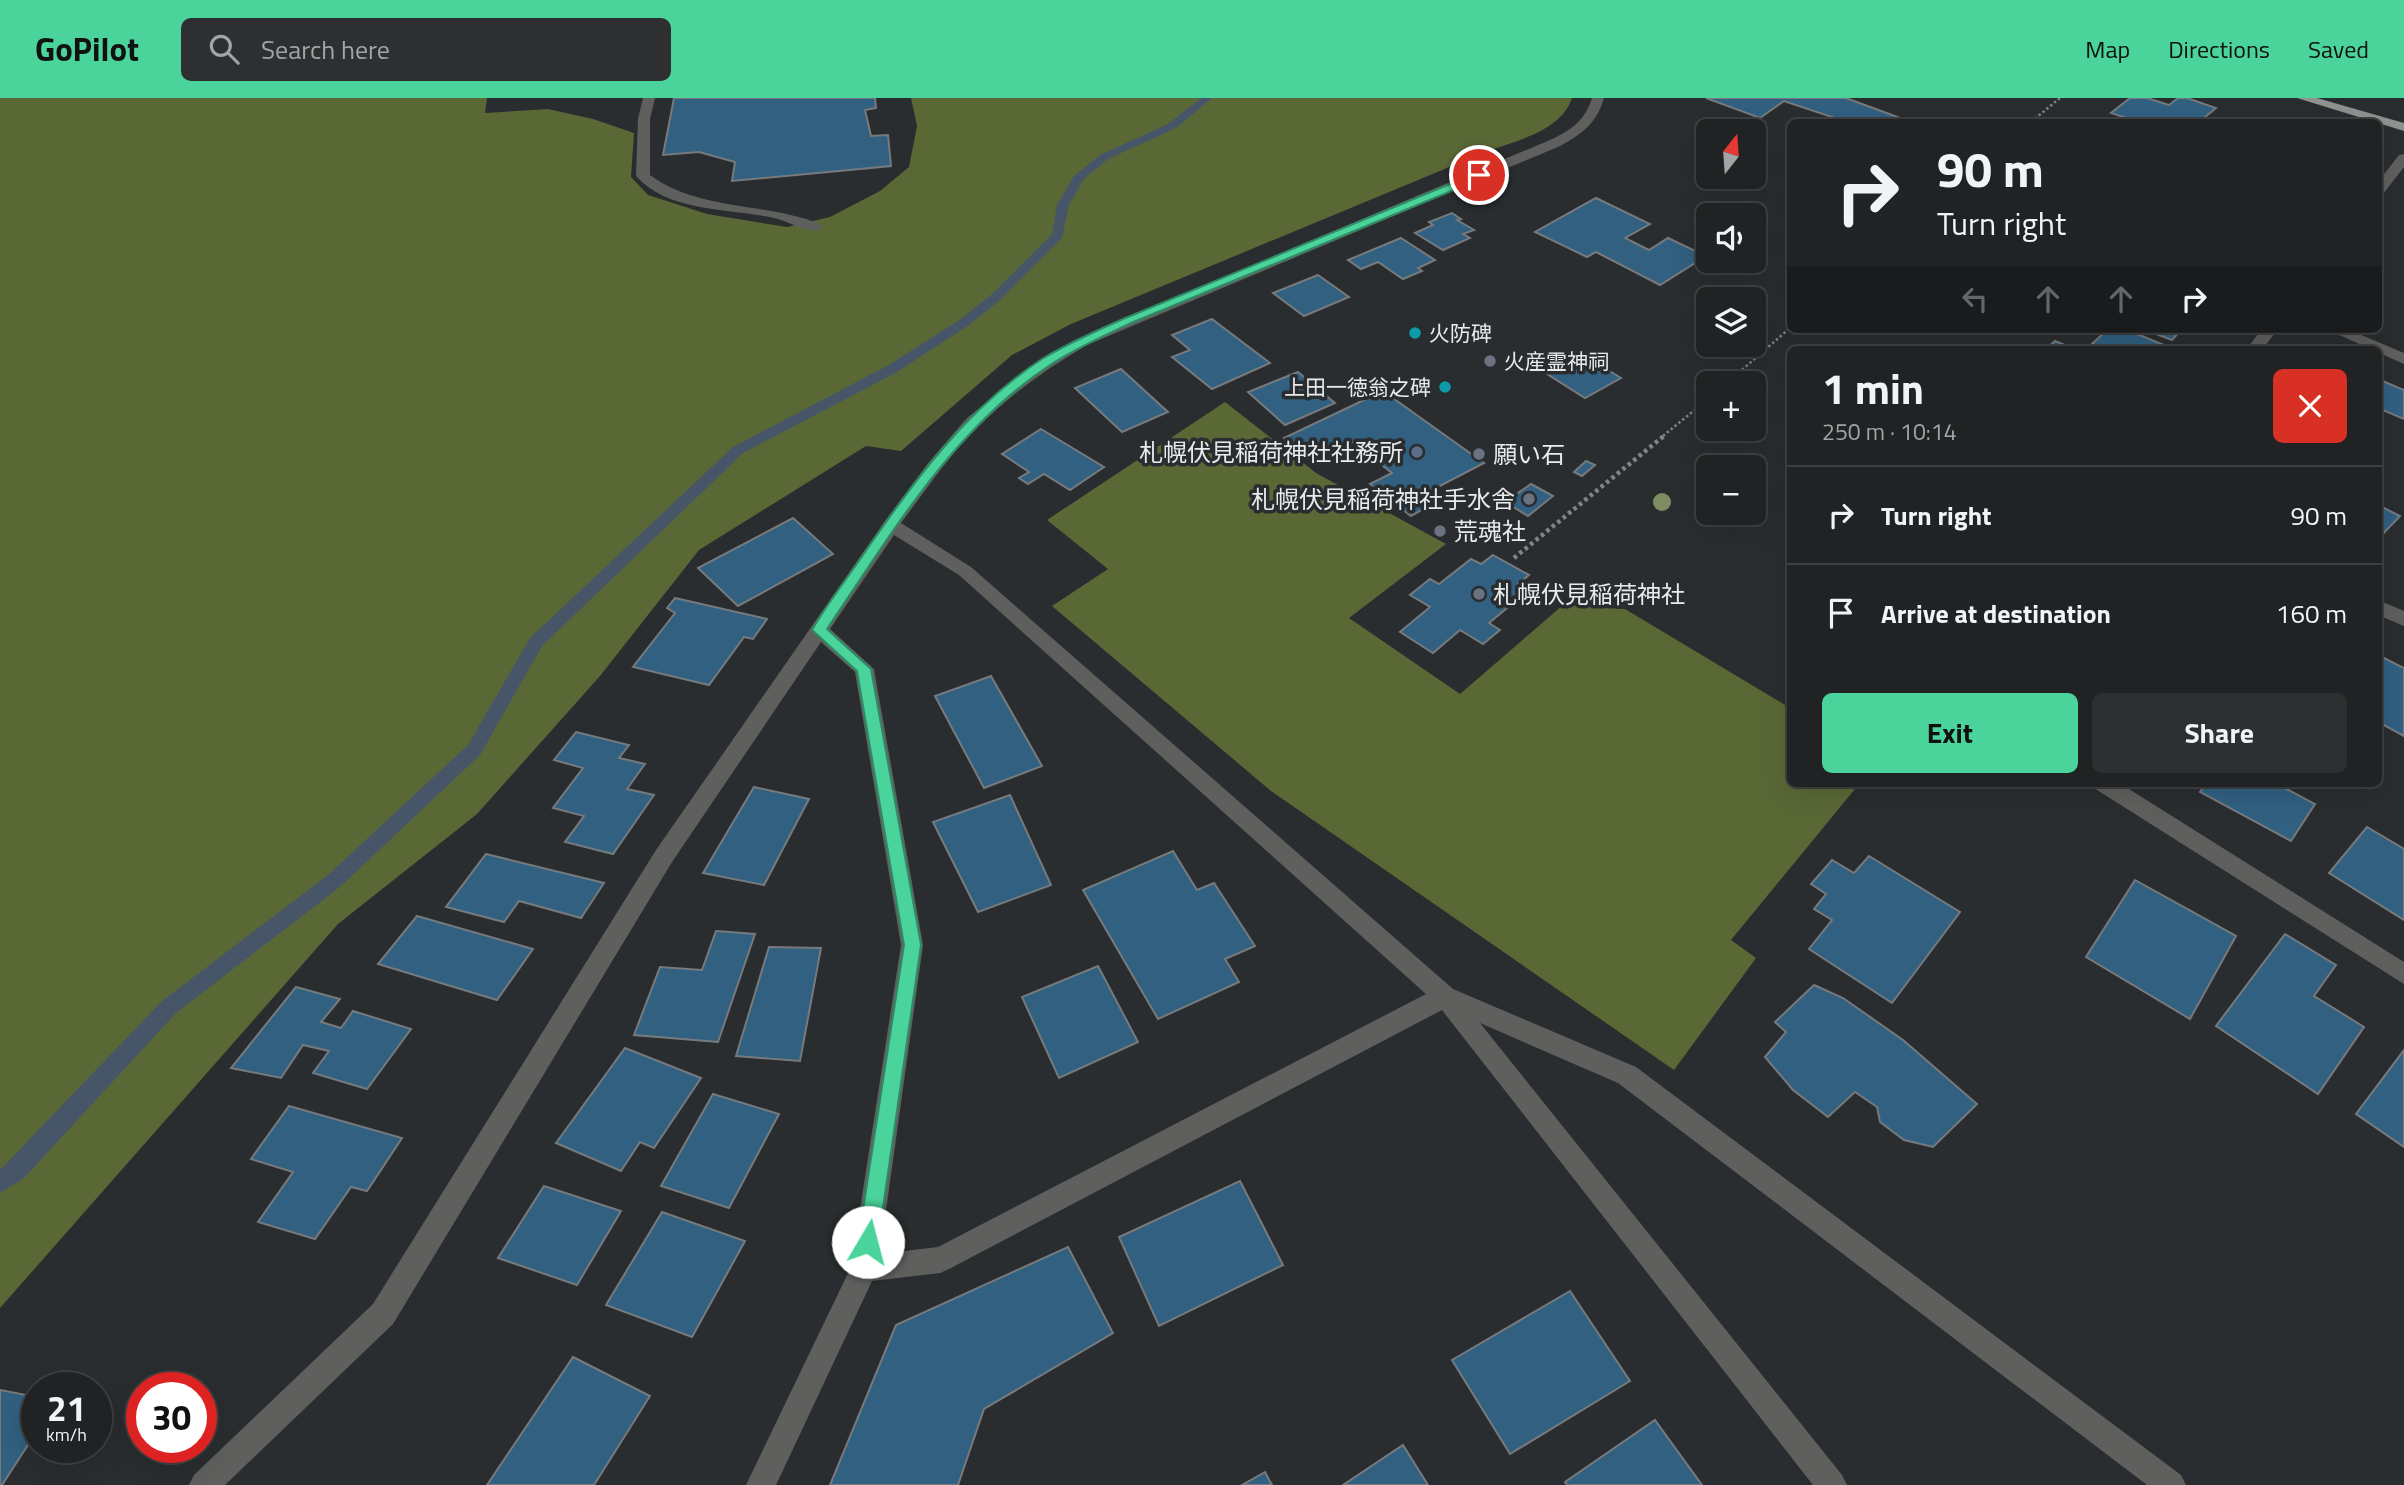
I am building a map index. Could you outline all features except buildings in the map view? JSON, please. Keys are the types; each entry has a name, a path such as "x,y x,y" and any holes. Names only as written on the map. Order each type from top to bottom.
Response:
{"main road":[{"path":"2303,98 2376,119"},
{"path":"2382,121 2404,127"}],"street":[{"path":"649,98 644,119 643,176 656,189 682,198 798,218 815,228"},
{"path":"204,1485 383,1314 664,856 891,525 973,422 1045,363 1082,342 1555,144 1584,128 1594,113 1598,98"},
{"path":"2382,186 2404,158"},
{"path":"2343,333 2374,346"},
{"path":"2382,350 2404,359"},
{"path":"891,525 965,571 1444,996 1832,1485"},
{"path":"2382,609 2404,619"},
{"path":"761,1485 864,1269 912,945 864,669 819,630"},
{"path":"2109,787 2404,974"},
{"path":"864,1269 940,1260 1444,996"},
{"path":"1444,996 1628,1075 2171,1485"}],"path":[{"path":"2035,119 2060,98"},
{"path":"1741,371 1787,331"},
{"path":"1514,558 1696,408"}],"green space":[{"path":"0,98 487,98 485,113 548,109 593,119 634,133 631,177 648,195 707,214 787,227 830,217 880,191 909,167 917,126 911,98 1572,98 1558,119 1537,133 1071,324 1012,355 901,451 866,446 699,550 600,676 477,814 338,924 0,1308"},
{"path":"1225,402 1316,473 1446,544 1349,618 1460,694 1563,605 1625,609 1787,706 1787,787 1857,787 1731,940 1756,958 1674,1070 1271,791 1052,606 1108,569 1047,520"}],"waterway":[{"path":"0,1183 16,1171 169,1007 334,881 474,750 536,642 738,450 892,369 965,322 996,297 1058,235 1063,205 1078,178 1104,157 1172,126 1207,98"}],"place":[{"name":"火防碑","path":"1415,333"},
{"name":"火産霊神祠","path":"1490,361"},
{"name":"上田一徳翁之碑","path":"1445,387"},
{"name":"札幌伏見稲荷神社社務所","path":"1417,452"},
{"name":"願い石","path":"1479,454"},
{"name":"札幌伏見稲荷神社手水舎","path":"1529,499"},
{"name":"荒魂社","path":"1440,531"},
{"name":"札幌伏見稲荷神社","path":"1479,594"}],"route":[{"path":"868,1242 912,945 864,669 819,630 891,525 973,422 1045,363 1127,321 1479,175"}]}
